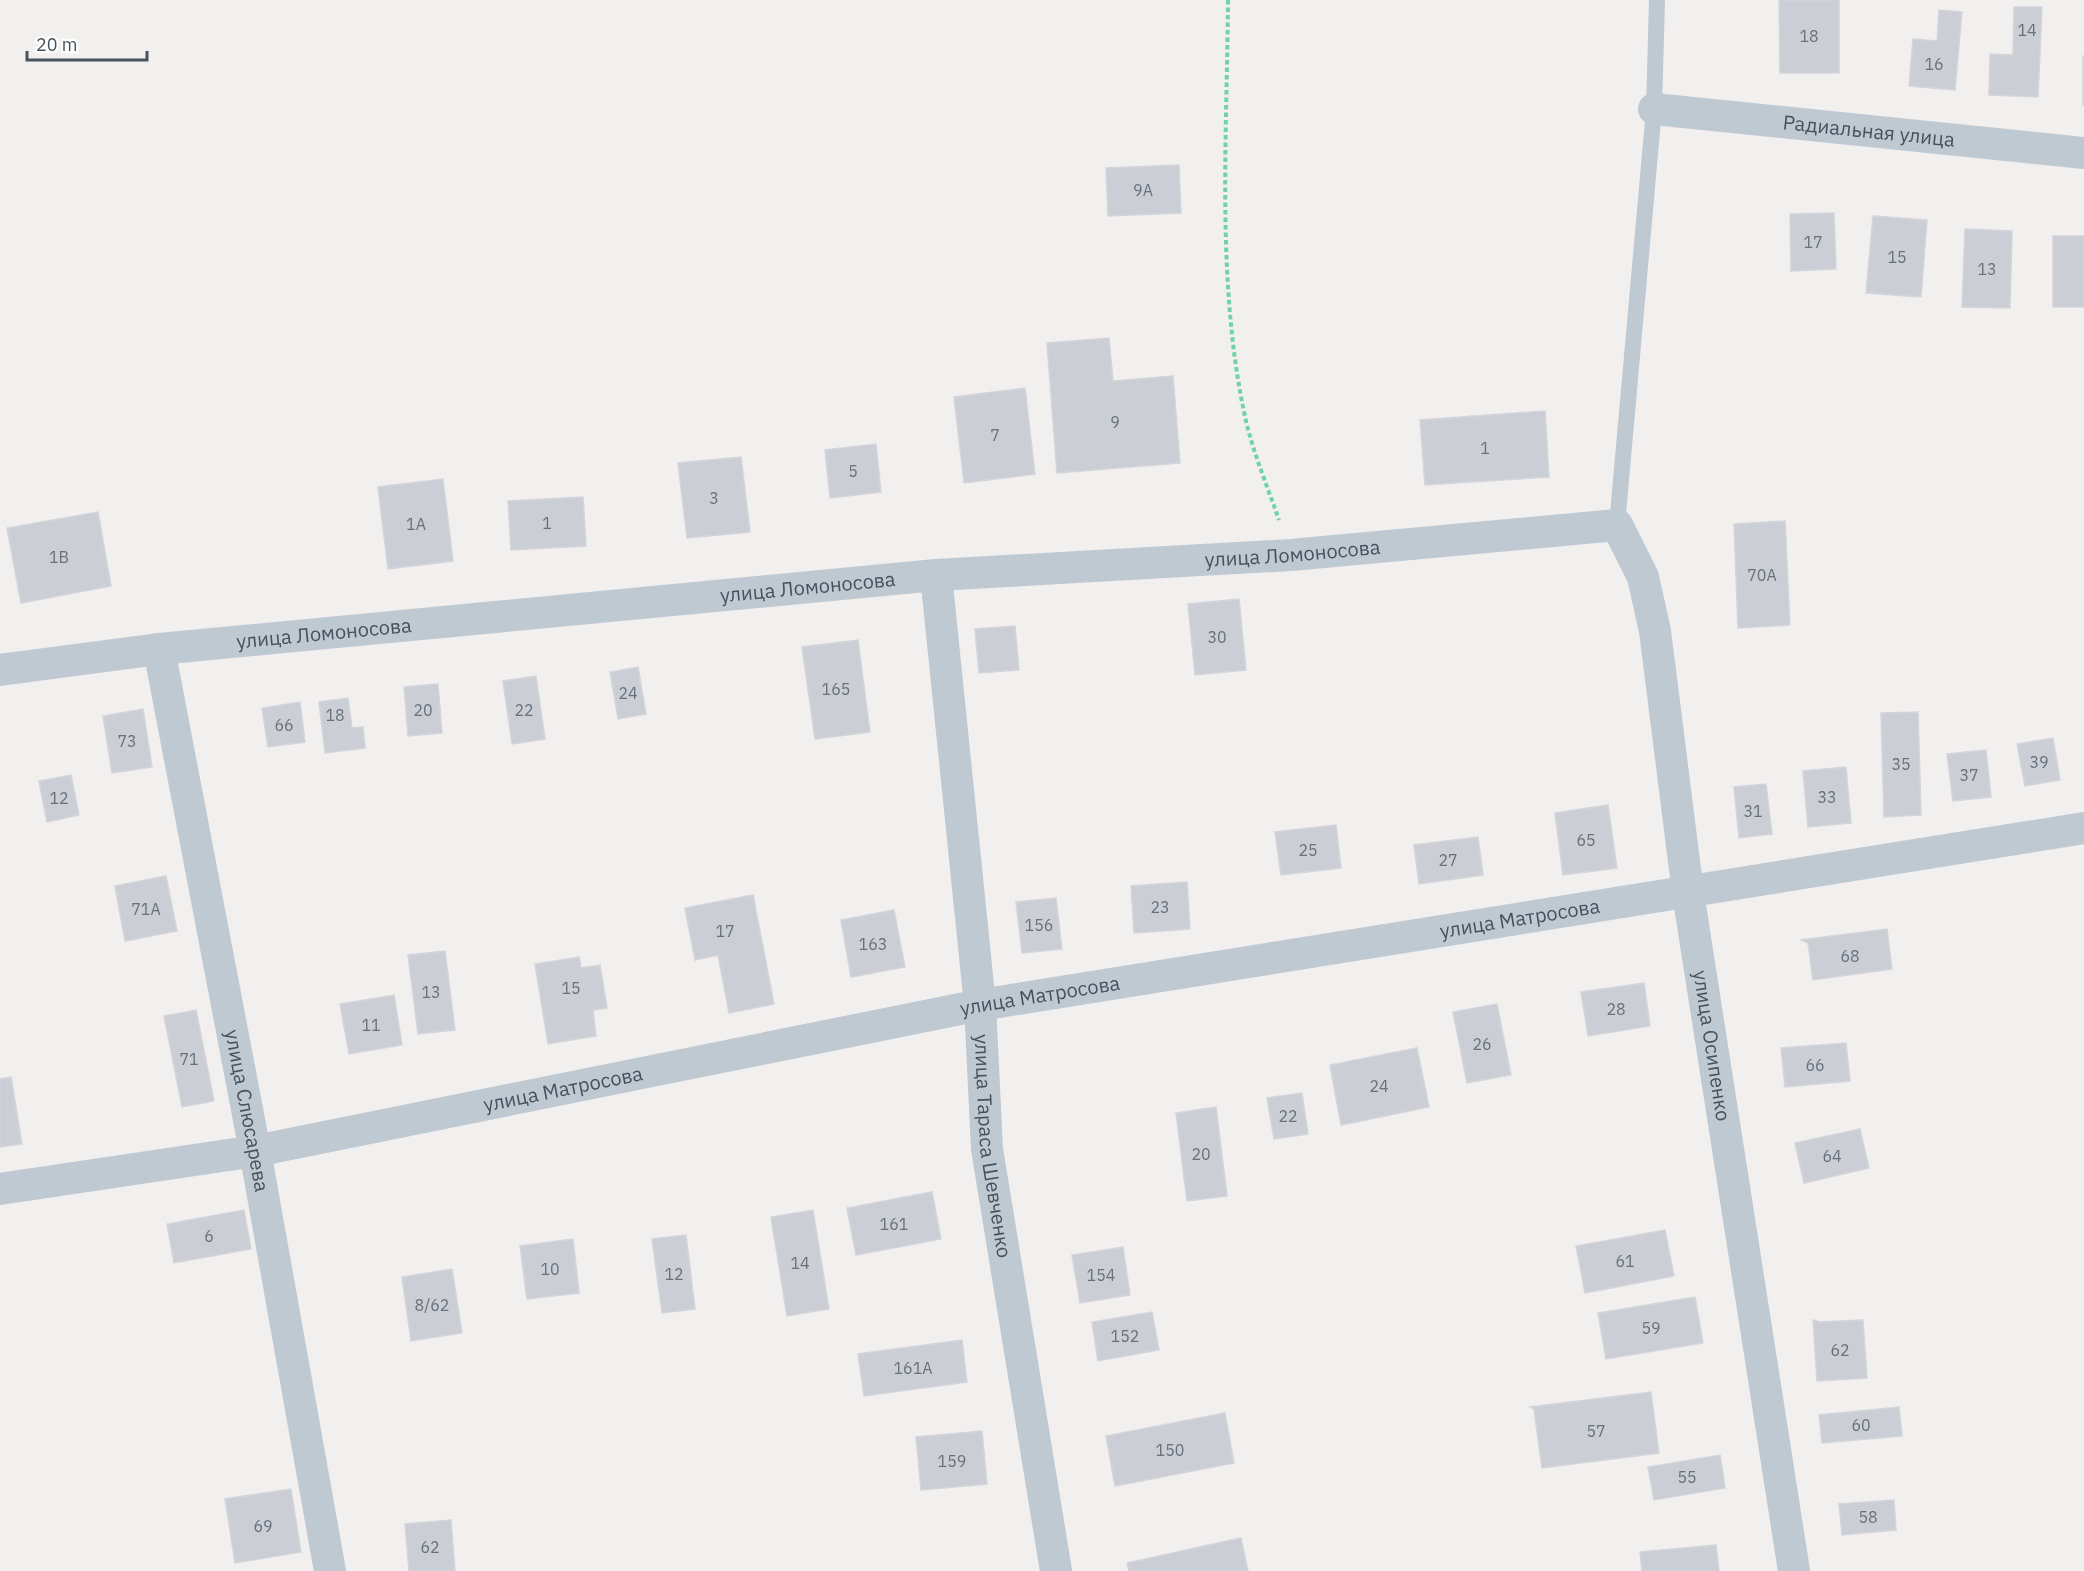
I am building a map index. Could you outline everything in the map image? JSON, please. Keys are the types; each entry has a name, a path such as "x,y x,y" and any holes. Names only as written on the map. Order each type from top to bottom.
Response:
{"street":[{"name":"Радиальная улица","path":"1654,109 2084,153"},
{"name":"улица Ломоносова","path":"0,670 159,649 936,575 1291,555 1617,525"},
{"name":"улица Осипенко","path":"1617,525 1643,577 1655,631 1688,893 1794,1571"},
{"name":"улица Тараса Шевченко","path":"936,575 980,1005 987,1149 1056,1571"},
{"name":"улица Слюсарева","path":"159,649 255,1151 330,1571"},
{"name":"улица Матросова","path":"0,1189 255,1151 980,1005 2084,828"}],"lane":[{"path":"1617,525 1654,109 1657,0"}],"path":[{"path":"1228,0 1226,226 1232,334 1246,423 1291,555"}],"building":[{"path":"1779,0 1839,0 1839,73 1780,73"},
{"path":"2014,7 2042,7 2038,97 1989,95 1990,54 2013,55"},
{"path":"1939,10 1962,12 1955,90 1909,86 1913,39 1937,41"},
{"path":"2084,56 2084,105 2083,105"},
{"path":"1179,165 1181,213 1108,216 1106,168"},
{"path":"1834,213 1836,269 1791,271 1790,214"},
{"path":"1873,216 1927,220 1921,297 1866,293"},
{"path":"1965,229 2012,231 2010,308 1962,307"},
{"path":"2053,236 2084,236 2084,307 2053,307"},
{"path":"1109,338 1113,381 1173,376 1180,463 1057,473 1047,343"},
{"path":"1025,388 1035,474 964,483 954,397"},
{"path":"1545,411 1549,477 1425,485 1420,420"},
{"path":"876,444 881,492 830,498 825,450"},
{"path":"741,457 750,532 687,538 678,463"},
{"path":"443,479 453,561 388,569 378,487"},
{"path":"583,497 586,546 511,550 508,501"},
{"path":"98,512 111,586 21,603 7,528"},
{"path":"1785,521 1790,625 1738,628 1734,524"},
{"path":"1239,599 1246,670 1195,675 1188,604"},
{"path":"1015,626 1019,670 979,673 975,629"},
{"path":"858,640 870,732 815,739 802,647"},
{"path":"638,667 646,714 618,719 610,672"},
{"path":"536,676 545,739 512,744 503,681"},
{"path":"438,684 442,733 408,736 404,687"},
{"path":"348,698 352,728 363,727 365,748 325,753 319,702"},
{"path":"300,702 305,742 268,747 262,708"},
{"path":"143,709 152,767 112,773 103,716"},
{"path":"1918,712 1921,815 1884,817 1881,713"},
{"path":"2053,738 2060,780 2025,786 2017,744"},
{"path":"1986,750 1991,797 1953,801 1947,754"},
{"path":"1846,767 1851,823 1808,827 1803,771"},
{"path":"71,775 79,815 47,822 39,781"},
{"path":"1766,784 1772,834 1739,838 1734,787"},
{"path":"1608,805 1617,868 1563,875 1555,813"},
{"path":"1336,825 1341,868 1281,875 1275,832"},
{"path":"1478,837 1483,875 1419,884 1414,845"},
{"path":"166,876 177,931 125,941 115,886"},
{"path":"1187,882 1190,929 1134,933 1131,886"},
{"path":"753,895 774,1004 729,1013 718,955 695,960 685,908"},
{"path":"1056,898 1062,949 1022,953 1016,902"},
{"path":"894,910 905,967 851,977 841,920"},
{"path":"1887,929 1892,969 1813,980 1808,943 1801,940"},
{"path":"445,951 455,1030 418,1034 408,955"},
{"path":"579,957 581,968 600,965 607,1008 593,1010 596,1036 548,1044 535,964"},
{"path":"1644,983 1650,1026 1588,1036 1581,992"},
{"path":"394,995 402,1045 349,1054 340,1004"},
{"path":"1497,1004 1511,1075 1467,1083 1453,1012"},
{"path":"196,1010 214,1101 182,1107 164,1016"},
{"path":"1846,1043 1850,1081 1785,1087 1781,1048"},
{"path":"1417,1048 1429,1107 1341,1125 1330,1065"},
{"path":"11,1077 22,1144 0,1147 0,1079"},
{"path":"1302,1093 1308,1134 1274,1139 1267,1098"},
{"path":"1216,1107 1227,1196 1187,1201 1176,1113"},
{"path":"1860,1129 1869,1168 1804,1183 1795,1143"},
{"path":"932,1192 941,1239 856,1255 847,1208"},
{"path":"244,1210 251,1249 174,1263 167,1224"},
{"path":"813,1210 829,1309 787,1316 771,1217"},
{"path":"1665,1230 1674,1276 1585,1293 1576,1246"},
{"path":"686,1235 695,1309 662,1313 652,1239"},
{"path":"573,1239 579,1293 527,1299 520,1246"},
{"path":"1123,1247 1130,1295 1080,1303 1072,1255"},
{"path":"452,1269 462,1333 411,1341 402,1277"},
{"path":"1695,1297 1703,1343 1606,1359 1598,1313"},
{"path":"1152,1312 1159,1350 1098,1361 1092,1322"},
{"path":"1813,1320 1820,1322 1863,1320 1867,1378 1817,1381"},
{"path":"962,1340 967,1382 864,1396 858,1354"},
{"path":"1651,1392 1659,1453 1542,1468 1534,1409 1530,1407"},
{"path":"1899,1407 1902,1436 1822,1443 1819,1415"},
{"path":"1225,1413 1234,1463 1115,1486 1106,1436"},
{"path":"982,1431 987,1484 921,1490 916,1437"},
{"path":"1720,1455 1725,1488 1654,1500 1648,1467"},
{"path":"291,1489 301,1552 235,1563 225,1499"},
{"path":"1894,1500 1896,1530 1842,1535 1839,1504"},
{"path":"451,1520 455,1571 409,1571 405,1524"},
{"path":"1241,1538 1248,1571 1129,1571 1127,1563"},
{"path":"1716,1545 1719,1571 1642,1571 1640,1552"}]}
